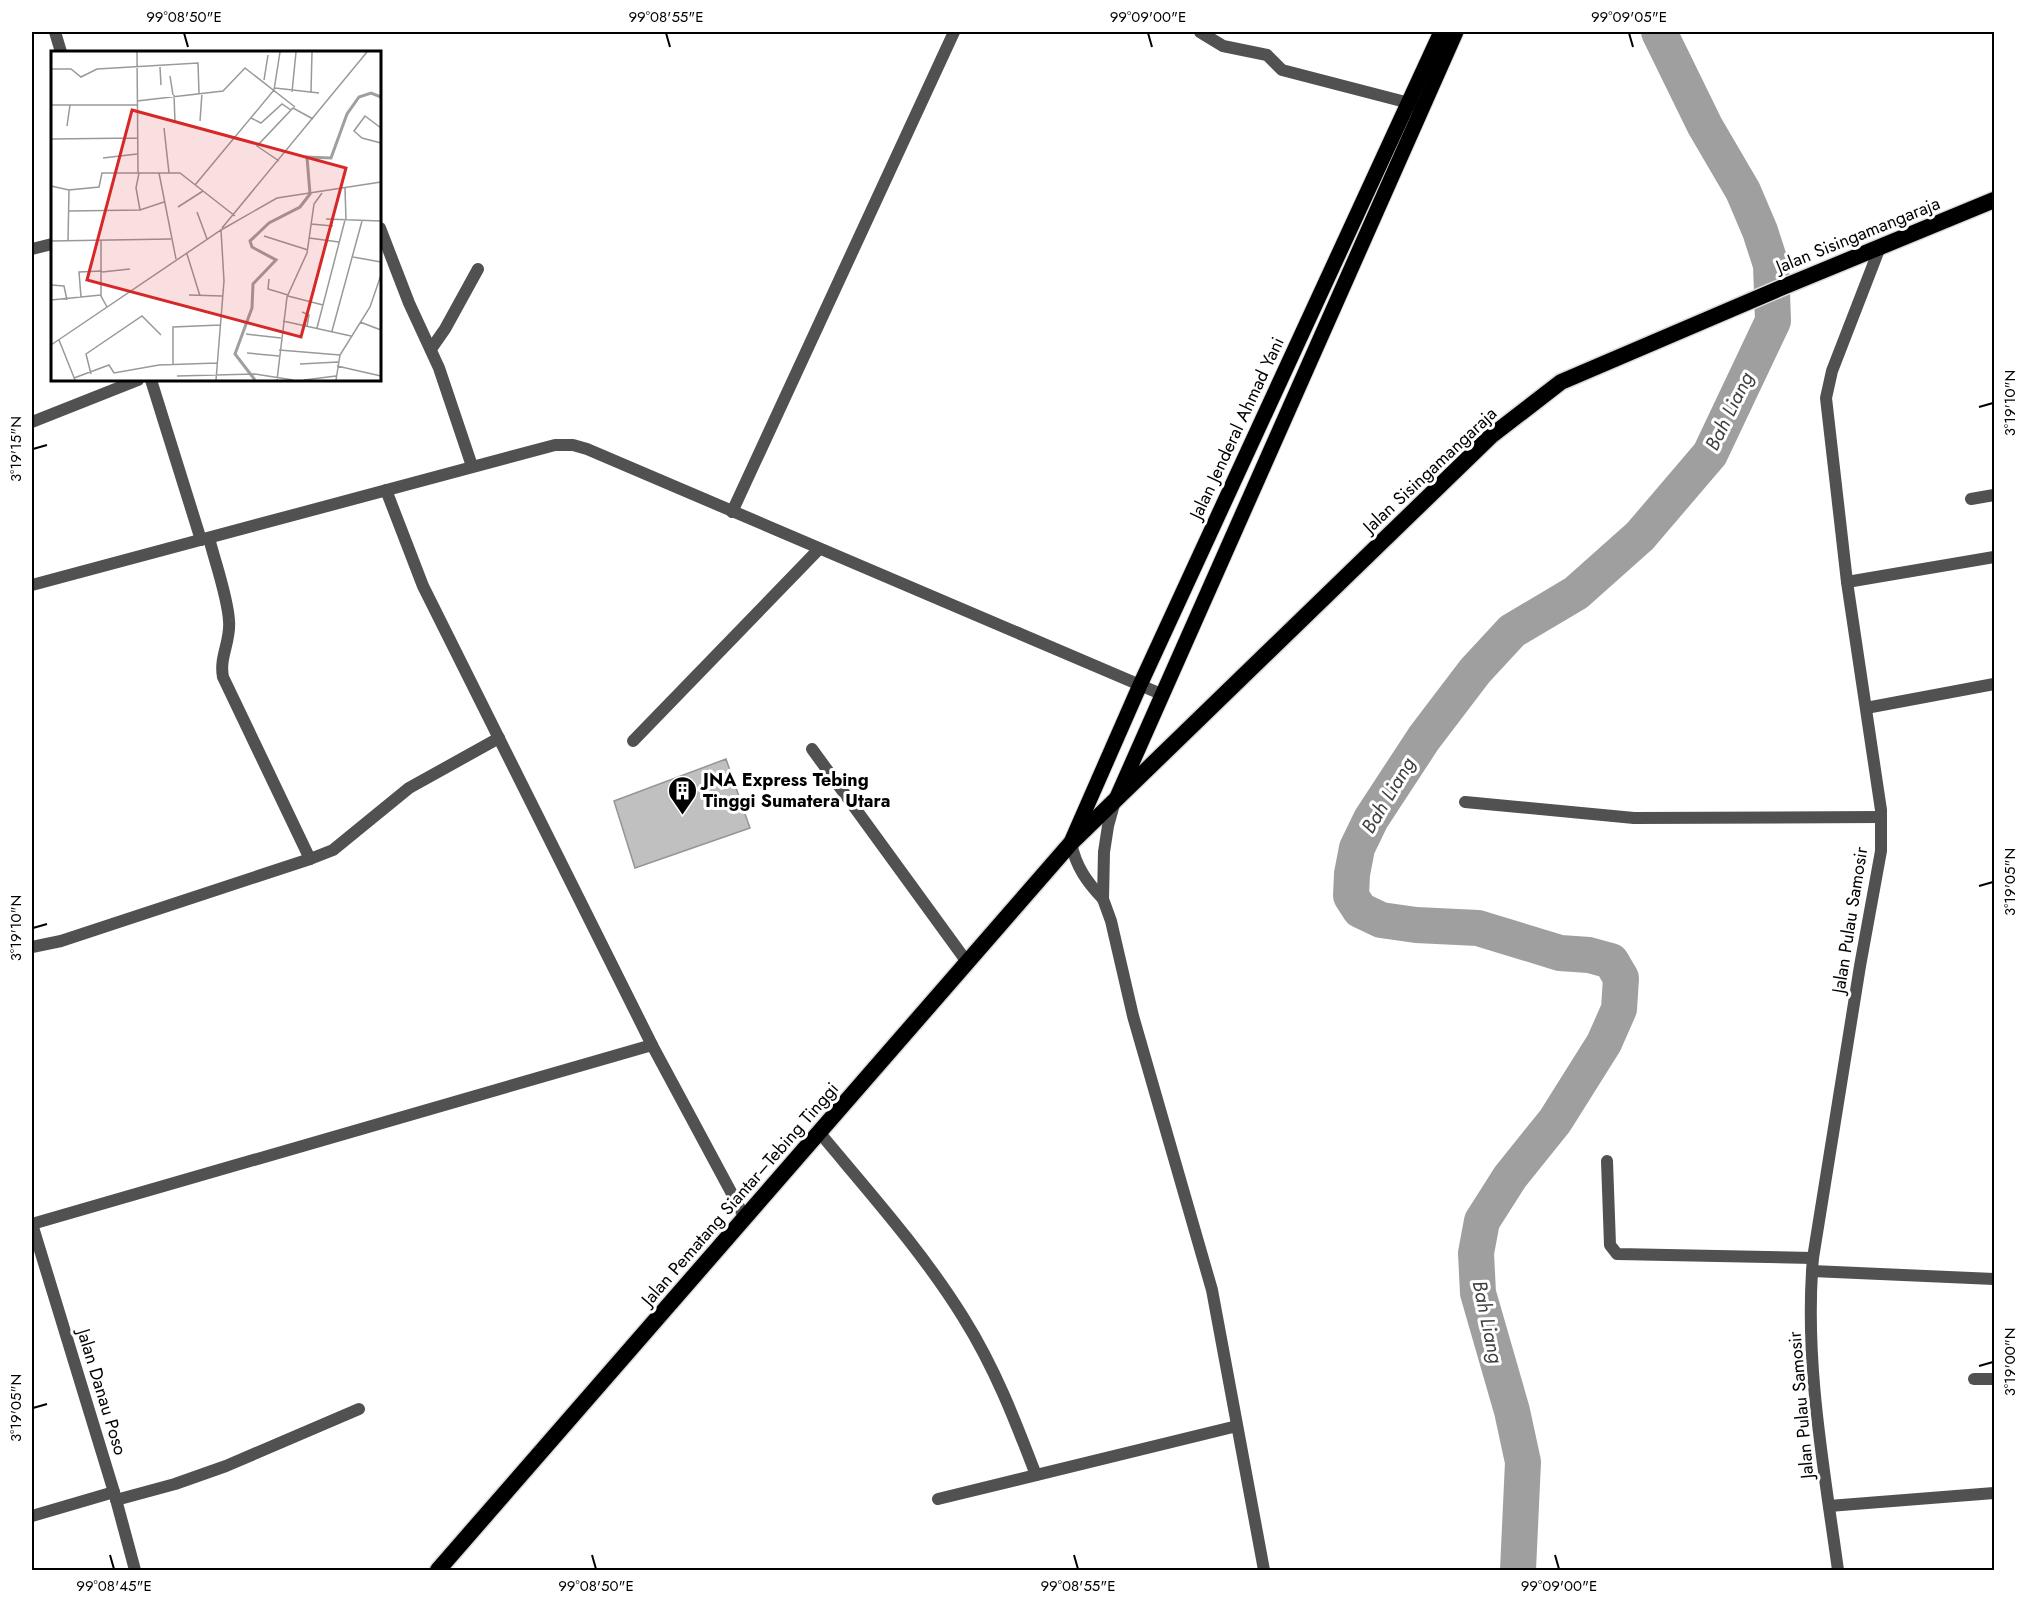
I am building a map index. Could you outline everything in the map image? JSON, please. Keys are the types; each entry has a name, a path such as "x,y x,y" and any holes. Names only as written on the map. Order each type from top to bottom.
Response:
{"highway":[{"name":"Jalan Sisingamangaraja","path":"1071,843 1491,436 1561,382 1995,200"},
{"name":"Jalan Pematang Siantar–Tebing Tinggi","path":"438,1570 1071,843"}],"main road":[{"name":"Jalan Jenderal Ahmad Yani","path":"1116,799 1415,105 1441,32"},
{"name":"Jalan Jenderal Ahmad Yani","path":"1071,843 1140,685 1415,105 1456,32"}],"street":[{"path":"55,32 61,51"},
{"path":"732,512 954,32"},
{"path":"1200,32 1223,46 1267,55 1282,70 1415,105"},
{"path":"381,231 409,303 439,368 472,466"},
{"path":"32,249 51,244"},
{"name":"Jalan Pulau Samosir","path":"1838,1570 1814,1393 1811,1285 1813,1257 1881,851 1881,817 1847,582 1826,398 1832,371 1880,247"},
{"path":"431,350 478,269"},
{"path":"32,422 135,381"},
{"path":"151,381 205,539 229,619 230,635 220,665 223,677 310,859"},
{"path":"32,585 472,466 555,445 573,445 1161,694"},
{"path":"386,490 423,586 652,1046 745,1218"},
{"path":"1971,499 1995,495"},
{"path":"633,741 819,549"},
{"path":"1847,582 1995,557"},
{"path":"1866,708 1995,684"},
{"path":"32,947 61,940 310,859 333,849 409,788 499,738"},
{"path":"812,749 967,962"},
{"path":"1116,799 1108,826 1104,852 1103,899 1111,921 1133,1016 1212,1290 1264,1570"},
{"path":"1465,802 1634,818 1881,817"},
{"path":"1071,843 1074,859 1084,878 1103,899"},
{"path":"32,1224 652,1046"},
{"path":"819,1132 927,1263 964,1317 1001,1384 1036,1475"},
{"path":"1607,1161 1610,1245 1617,1254 1813,1257"},
{"name":"Jalan Danau Poso","path":"32,1224 115,1496 135,1570"},
{"path":"1812,1271 1995,1279"},
{"path":"1974,1379 1995,1379"},
{"path":"32,1516 175,1484 226,1466 359,1409"},
{"path":"939,1499 1237,1426"},
{"path":"1829,1506 1995,1493"}],"building":[{"name":"JNA Express Tebing Tinggi Sumatera Utara","path":"726,759 750,828 635,868 614,801"}],"waterway":[{"name":"Bah Liang","path":"1518,1570 1523,1462 1512,1411 1478,1293 1476,1253 1482,1221 1510,1177 1555,1121 1604,1043 1619,1009 1621,978 1611,961 1589,955 1560,953 1478,928 1416,925 1381,920 1360,910 1351,896 1352,874 1357,848 1371,819 1424,738 1475,671 1512,631 1576,593 1640,536 1710,454 1773,321 1771,265 1760,231 1743,191 1705,126 1659,32"}],"place":[{"name":"JNA Express Tebing Tinggi Sumatera Utara","path":"682,816"}]}
